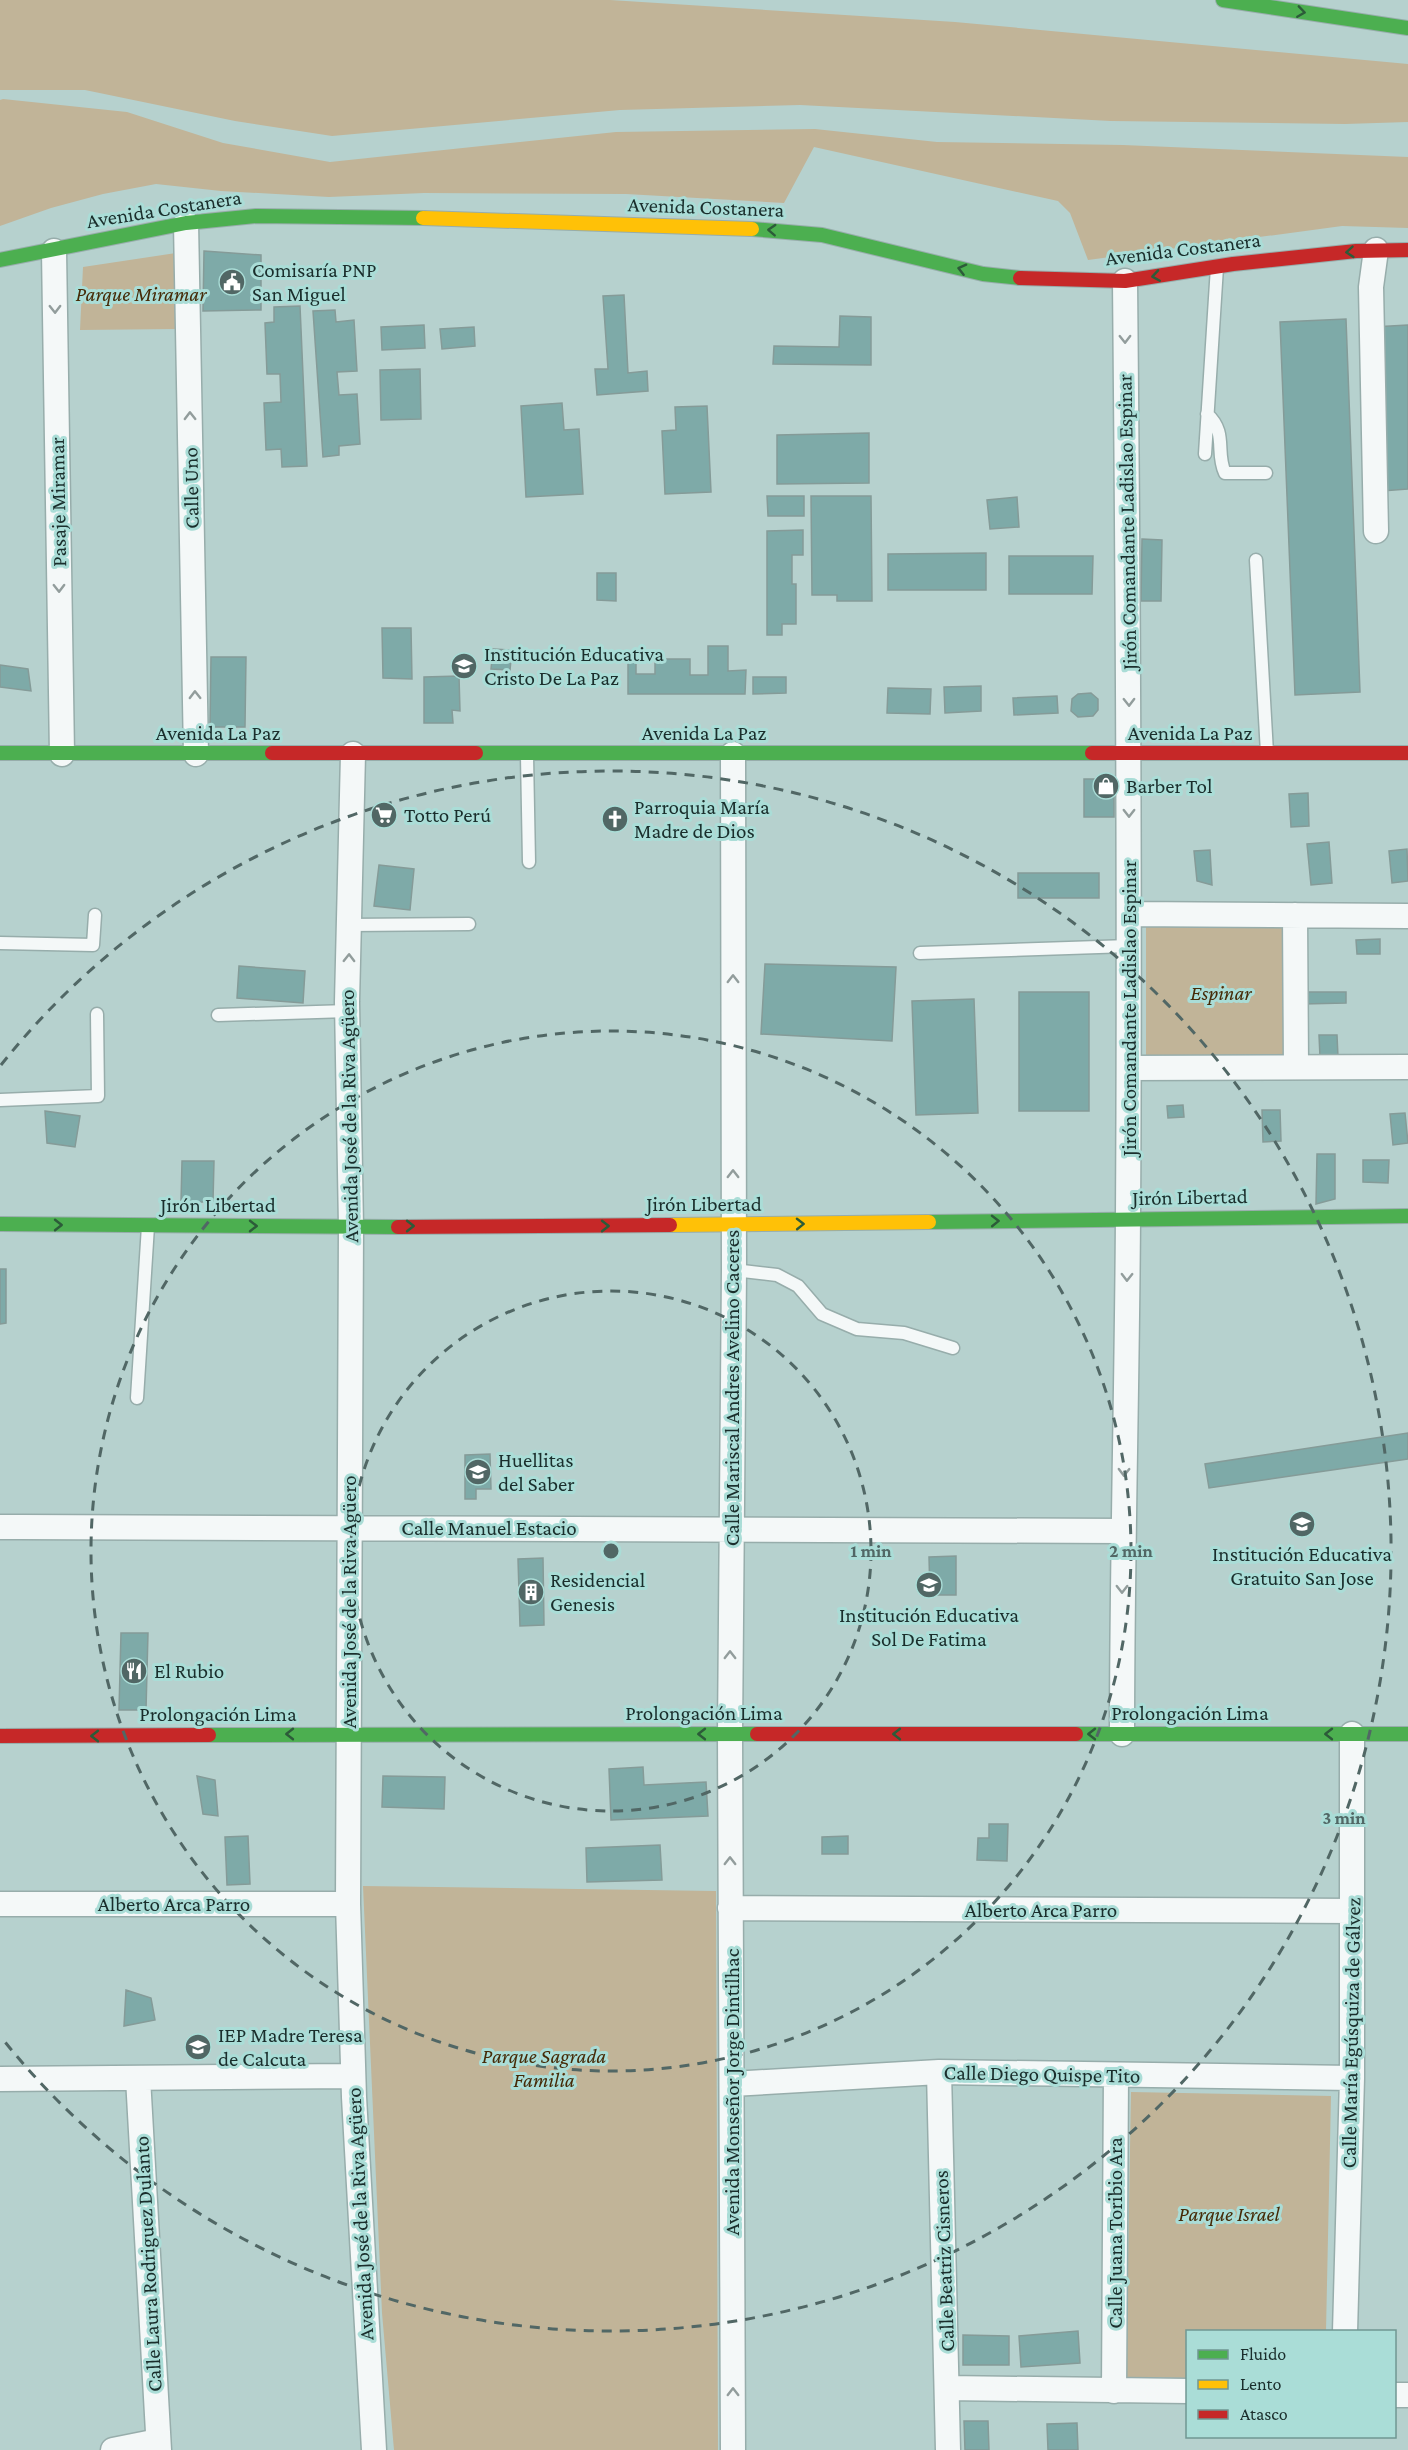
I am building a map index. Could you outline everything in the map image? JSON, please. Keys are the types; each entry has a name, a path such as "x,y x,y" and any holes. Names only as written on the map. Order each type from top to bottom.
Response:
{"main road":[{"path":"1223,0 1408,28"},
{"name":"Avenida Costanera","path":"0,260 186,223 256,216 379,216 778,230 822,234 982,274 1026,279 1125,281 1217,266 1376,250 1408,250"},
{"name":"Avenida La Paz","path":"0,753 1129,755 1408,753"},
{"name":"Jirón Libertad","path":"0,1224 351,1227 733,1225 1408,1216"},
{"name":"Prolongación Lima","path":"0,1736 1408,1734"}],"street":[{"name":"Calle Uno","path":"186,223 196,754"},
{"path":"1376,250 1371,287 1376,531"},
{"name":"Pasaje Miramar","path":"54,251 62,754"},
{"name":"Jirón Comandante Ladislao Espinar","path":"1122,1734 1129,1068 1125,281"},
{"name":"Avenida José de la Riva Agüero","path":"354,754 348,1011 351,1227 348,1904 353,2076 374,2450"},
{"name":"Calle Mariscal Andres Avelino Caceres","path":"730,1734 734,1270 733,754"},
{"path":"1129,914 1408,916"},
{"path":"1295,915 1296,1066"},
{"path":"1129,1068 1408,1067"},
{"name":"Calle Manuel Estacio","path":"0,1527 350,1529 731,1527 1123,1531"},
{"name":"Avenida Monseñor Jorge Dintilhac","path":"730,1734 733,2450"},
{"name":"Calle María Egúsquiza de Gálvez","path":"1346,2330 1352,2078 1352,1734"},
{"name":"Alberto Arca Parro","path":"0,1905 348,1904"},
{"name":"Alberto Arca Parro","path":"730,1908 1352,1911"},
{"name":"Calle Diego Quispe Tito","path":"732,2084 939,2072 1352,2078"},
{"name":"Calle Beatriz Cisneros","path":"939,2072 948,2450"},
{"name":"Calle Juana Toribio Ara","path":"1114,2391 1116,2075"},
{"path":"0,2079 353,2076"},
{"name":"Calle Laura Rodriguez Dulanto","path":"138,2078 159,2445"},
{"path":"947,2388 1186,2391"},
{"path":"113,2450 159,2445"}],"lane":[{"path":"1205,454 1217,266"},
{"path":"1207,414 1213,419 1220,434 1225,473 1266,473"},
{"path":"1256,560 1267,754"},
{"path":"527,754 529,862"},
{"path":"0,943 93,945 95,915"},
{"path":"349,925 470,924"},
{"path":"920,953 1129,946"},
{"path":"218,1015 348,1011"},
{"path":"0,1100 98,1096 97,1014"},
{"path":"137,1398 148,1225"},
{"path":"734,1270 777,1275 798,1286 822,1314 857,1329 904,1333 953,1348"}],"green space":[{"path":"0,0 610,0 955,22 1408,64 1408,122 1345,124 1111,121 800,105 620,110 332,136 235,121 85,90 0,90"},
{"path":"0,100 127,112 223,143 330,162 616,132 815,129 937,142 1123,145 1408,157 1408,228 1342,226 1088,260 1070,213 1058,201 814,147 784,203 626,194 424,193 329,197 221,191 156,184 103,194 51,208 0,226"},
{"name":"Parque Miramar","path":"176,253 177,329 80,330 83,267"},
{"name":"Espinar","path":"1297,924 1297,1061 1146,1061 1146,925"},
{"name":"Parque Sagrada Familia","path":"363,1886 716,1891 718,2450 394,2450 382,2313"},
{"name":"Parque Israel","path":"1131,2092 1331,2096 1326,2330 1186,2330 1186,2378 1126,2377"}],"building":[{"name":"Comisaría PNP San Miguel","path":"204,251 261,255 261,310 203,311"},
{"path":"624,295 628,373 647,371 648,391 597,395 595,369 608,369 603,296"},
{"path":"300,306 307,466 282,467 281,449 266,450 264,403 281,402 280,374 267,374 265,323 274,322 274,307"},
{"path":"335,310 336,322 354,320 357,371 337,372 339,395 357,394 360,444 339,446 339,455 323,457 313,311"},
{"path":"840,316 871,317 871,365 773,364 774,346 839,347"},
{"path":"1346,319 1360,692 1295,695 1280,322"},
{"path":"424,325 425,348 382,350 381,327"},
{"path":"1408,325 1408,489 1382,491 1373,327"},
{"path":"474,327 475,346 442,349 440,329"},
{"path":"420,369 421,419 381,420 380,370"},
{"path":"562,403 564,430 579,429 583,494 526,497 521,406"},
{"path":"707,406 711,492 665,494 662,431 676,430 675,407"},
{"path":"869,433 869,483 777,484 777,435"},
{"path":"767,496 804,496 804,516 768,516"},
{"path":"811,496 871,496 872,601 837,601 837,595 812,595"},
{"path":"1017,497 1019,527 990,529 987,500"},
{"path":"803,530 803,555 792,555 792,584 796,584 796,624 782,624 782,635 767,635 767,531"},
{"path":"1142,539 1162,540 1161,601 1141,601"},
{"path":"986,553 986,590 888,590 888,554"},
{"path":"1009,556 1093,556 1092,594 1009,594"},
{"path":"597,573 616,573 616,601 597,600"},
{"path":"382,628 411,628 412,679 383,678"},
{"path":"708,646 728,646 728,671 746,670 745,694 628,694 628,661 636,661 636,674 655,674 655,659 690,659 690,675 708,675"},
{"path":"493,649 512,650 510,670 491,669"},
{"path":"211,657 246,657 245,727 210,727"},
{"path":"0,665 28,669 31,691 0,687"},
{"path":"459,676 460,711 452,710 453,723 424,723 424,677"},
{"path":"753,677 786,677 786,693 753,694"},
{"path":"981,686 981,711 945,713 944,687"},
{"path":"888,688 931,689 930,714 887,713"},
{"path":"1091,693 1098,699 1098,710 1093,716 1078,717 1071,711 1072,699 1078,694"},
{"path":"1057,696 1058,713 1014,715 1013,698"},
{"path":"1084,779 1114,779 1114,817 1084,817"},
{"path":"1308,793 1309,826 1291,827 1289,794"},
{"path":"1329,842 1332,883 1311,885 1307,844"},
{"path":"1407,849 1408,881 1392,883 1389,851"},
{"path":"1210,850 1212,885 1197,881 1194,851"},
{"path":"379,865 414,869 410,910 374,906"},
{"path":"1018,873 1099,873 1099,898 1018,898"},
{"path":"1380,939 1380,954 1357,954 1356,940"},
{"path":"765,964 896,967 892,1041 761,1034"},
{"path":"239,966 305,971 303,1003 237,998"},
{"path":"1019,992 1089,992 1089,1111 1019,1111"},
{"path":"1303,992 1346,992 1346,1003 1303,1004"},
{"path":"974,999 978,1113 916,1115 912,1001"},
{"path":"1319,1035 1337,1035 1338,1057 1320,1057"},
{"path":"1183,1105 1184,1117 1168,1118 1167,1106"},
{"path":"1262,1110 1280,1110 1281,1141 1263,1142"},
{"path":"45,1111 80,1116 75,1147 47,1143"},
{"path":"1405,1113 1408,1143 1393,1145 1390,1114"},
{"path":"1317,1154 1335,1154 1335,1199 1316,1204"},
{"path":"1363,1160 1389,1160 1388,1183 1363,1182"},
{"path":"182,1161 214,1161 213,1202 181,1202"},
{"path":"0,1269 6,1269 6,1323 0,1324"},
{"path":"1408,1433 1408,1459 1209,1488 1205,1464"},
{"name":"Huellitas del Saber","path":"490,1454 491,1489 476,1489 476,1499 465,1499 465,1455"},
{"path":"956,1556 956,1595 930,1595 929,1557"},
{"name":"Residencial Genesis","path":"543,1558 544,1625 520,1626 518,1559"},
{"name":"El Rubio","path":"121,1633 148,1633 146,1710 119,1710"},
{"path":"643,1767 644,1785 706,1782 708,1816 611,1820 609,1769"},
{"path":"197,1776 215,1780 218,1816 203,1814"},
{"path":"383,1776 445,1777 444,1809 382,1807"},
{"path":"989,1824 1008,1824 1007,1861 977,1860 978,1838 989,1838"},
{"path":"248,1836 250,1884 227,1885 225,1837"},
{"path":"848,1836 848,1854 822,1854 822,1837"},
{"path":"660,1845 662,1880 587,1882 586,1848"},
{"path":"126,1990 151,1998 155,2020 124,2026"},
{"path":"1078,2331 1080,2363 1021,2367 1019,2336"},
{"path":"963,2335 1009,2336 1009,2365 963,2365"},
{"path":"964,2421 988,2421 989,2450 965,2450"},
{"path":"1077,2423 1078,2450 1048,2450 1047,2424"}],"traffic: fast":[{"path":"1223,0 1408,28"},
{"path":"0,260 186,223 256,216 423,218"},
{"path":"752,229 822,235 983,274 1020,278"},
{"path":"0,753 272,753"},
{"path":"476,753 1092,753"},
{"path":"929,1222 1408,1216"},
{"path":"0,1224 398,1227"},
{"path":"209,1735 757,1734"},
{"path":"1076,1734 1408,1734"}],"traffic: slow":[{"path":"423,218 752,229"},
{"path":"670,1225 929,1222"}],"traffic: jam":[{"path":"1020,278 1125,281 1233,264 1356,251 1408,250"},
{"path":"272,753 476,753"},
{"path":"1092,753 1408,753"},
{"path":"398,1227 670,1225"},
{"path":"757,1734 1076,1734"},
{"path":"0,1736 209,1735"}],"place":[{"name":"Comisaría PNP San Miguel","path":"232,282"},
{"name":"Institución Educativa Cristo De La Paz","path":"464,666"},
{"name":"Barber Tol","path":"1106,786"},
{"name":"Totto Perú","path":"384,815"},
{"name":"Parroquia María Madre de Dios","path":"615,819"},
{"name":"Huellitas del Saber","path":"478,1472"},
{"name":"Institución Educativa Gratuito San Jose","path":"1302,1524"},
{"name":"Institución Educativa Sol De Fatima","path":"929,1585"},
{"name":"Residencial Genesis","path":"531,1592"},
{"name":"El Rubio","path":"134,1671"},
{"name":"IEP Madre Teresa de Calcuta","path":"198,2047"}]}
